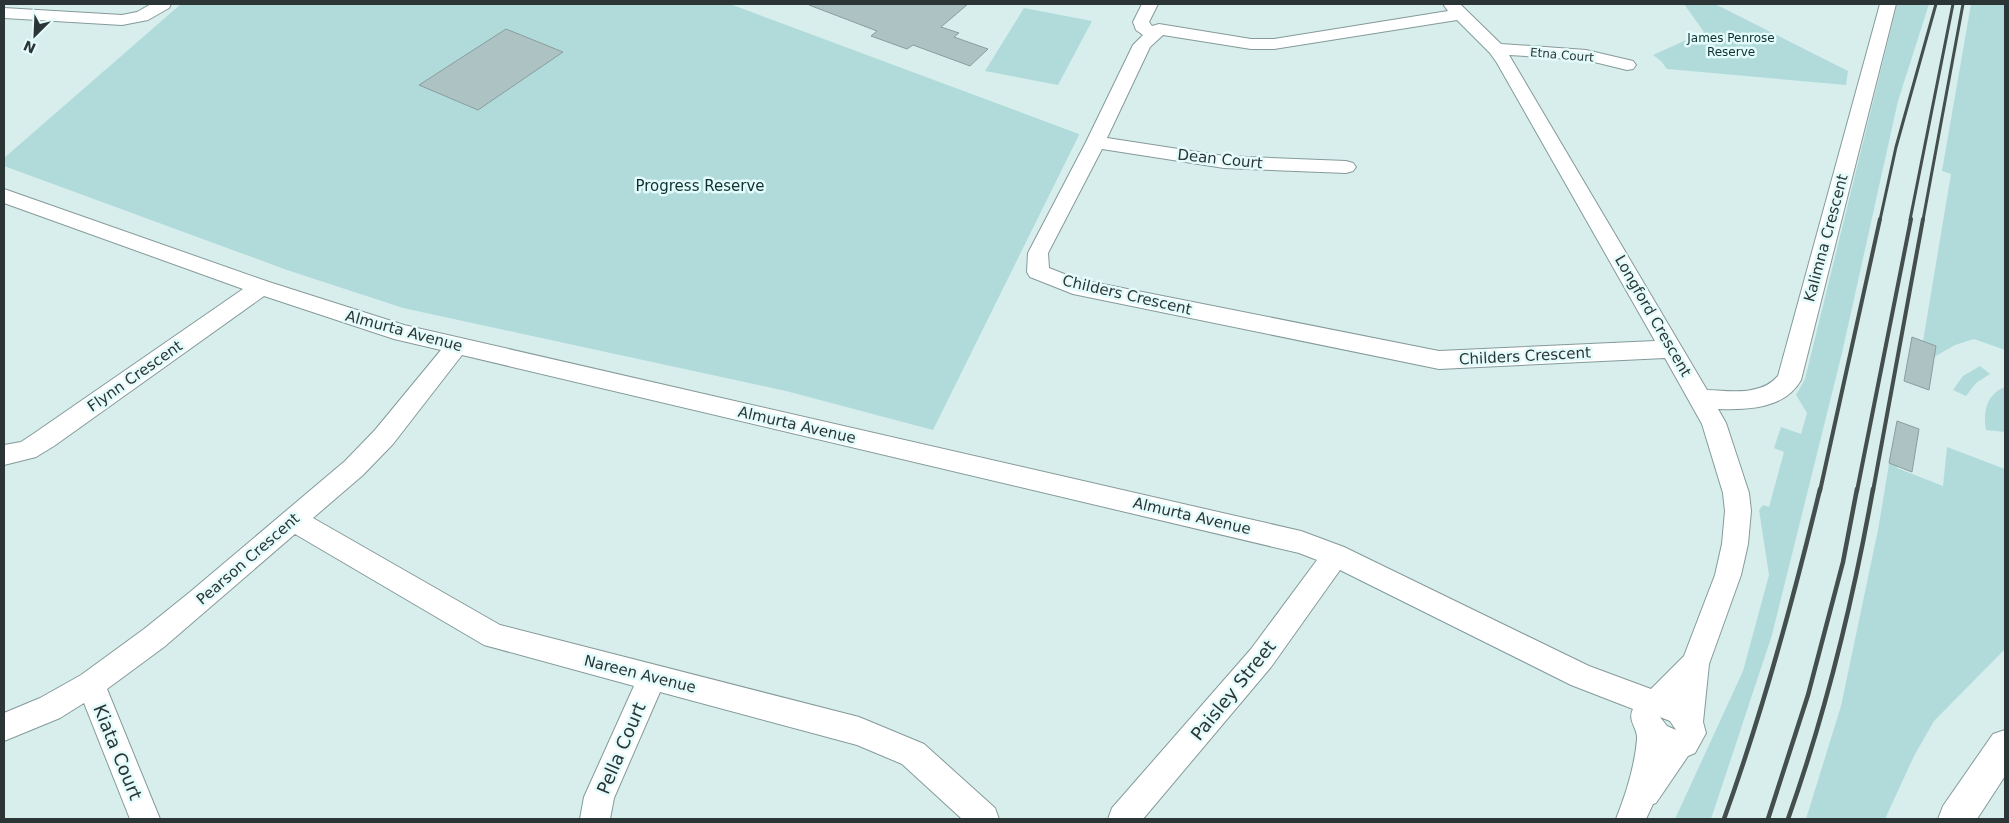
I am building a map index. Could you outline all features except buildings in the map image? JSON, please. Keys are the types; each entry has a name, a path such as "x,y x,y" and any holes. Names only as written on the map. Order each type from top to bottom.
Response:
{"main road":[{"path":"1956,819 2005,746"}],"street":[{"path":"4,13 122,20 142,16 163,4"},
{"path":"1150,4 1141,22 1142,26 1153,35 1160,29 1251,44 1274,44 1456,9"},
{"name":"Kalimna Crescent","path":"1700,399 1772,396 1780,391 1788,380 1888,4"},
{"name":"Longford Crescent","path":"1456,9 1496,49 1506,63 1672,349 1714,423 1736,493 1738,511 1736,544 1728,575 1695,664 1663,722 1635,810"},
{"name":"Childers Crescent","path":"1153,35 1142,45 1096,142 1038,252 1038,272 1073,286 1438,360 1672,349"},
{"name":"Etna Court","path":"1496,49 1586,55 1627,65"},
{"name":"Dean Court","path":"1096,142 1224,162 1346,167"},
{"name":"Almurta Avenue","path":"4,196 261,287 372,324 457,346 1301,542 1335,556 1581,676 1663,722"},
{"name":"Flynn Crescent","path":"4,455 27,450 45,440 261,287"},
{"name":"Pearson Crescent","path":"4,727 50,708 91,684 154,638 354,468 384,437 457,346"},
{"name":"Nareen Avenue","path":"294,520 494,636 859,731 913,754 984,819"},
{"name":"Paisley Street","path":"1123,819 1203,728 1259,659 1312,591 1335,556"},
{"name":"Pella Court","path":"594,819 599,797 652,677"},
{"name":"Kiata Court","path":"91,684 145,819"}],"green space":[{"name":"Progress Reserve","path":"181,4 730,4 1079,135 933,430 786,391 403,308 287,270 4,166 4,158"},
{"name":"James Penrose Reserve","path":"1684,4 1715,4 1848,71 1846,85 1667,69 1653,55 1704,32"},
{"path":"1897,4 1929,4 1898,101 1842,353 1772,635 1711,819 1675,819 1743,671 1769,575 1759,510 1763,505 1769,507 1784,452 1774,448 1781,427 1801,434 1807,413 1796,395 1805,379"},
{"path":"1971,4 2005,4 2005,350 1974,339 1955,345 1934,357 1936,346 1923,341 1951,174 1942,171"},
{"path":"1024,8 1092,21 1058,85 985,71"},
{"path":"1980,366 1990,374 1976,383 1966,396 1953,390 1963,376"},
{"path":"2005,387 2005,432 1986,430 1985,416 1987,404 1994,394"},
{"path":"1947,447 2005,469 2005,649 1934,721 1914,756 1885,819 1806,819 1841,706 1878,530 1890,458 1898,461 1897,468 1943,486"}],"railway":[{"path":"1880,220 1896,147 1936,4"},
{"path":"1910,220 1953,4"},
{"path":"1923,220 1963,4"},
{"path":"1820,491 1880,219"},
{"path":"1857,491 1911,219"},
{"path":"1873,491 1923,219"},
{"path":"1724,819 1752,738 1777,656 1820,489"},
{"path":"1768,819 1808,695 1843,562 1857,489"},
{"path":"1788,819 1802,779 1837,656 1857,573 1873,489"}]}
